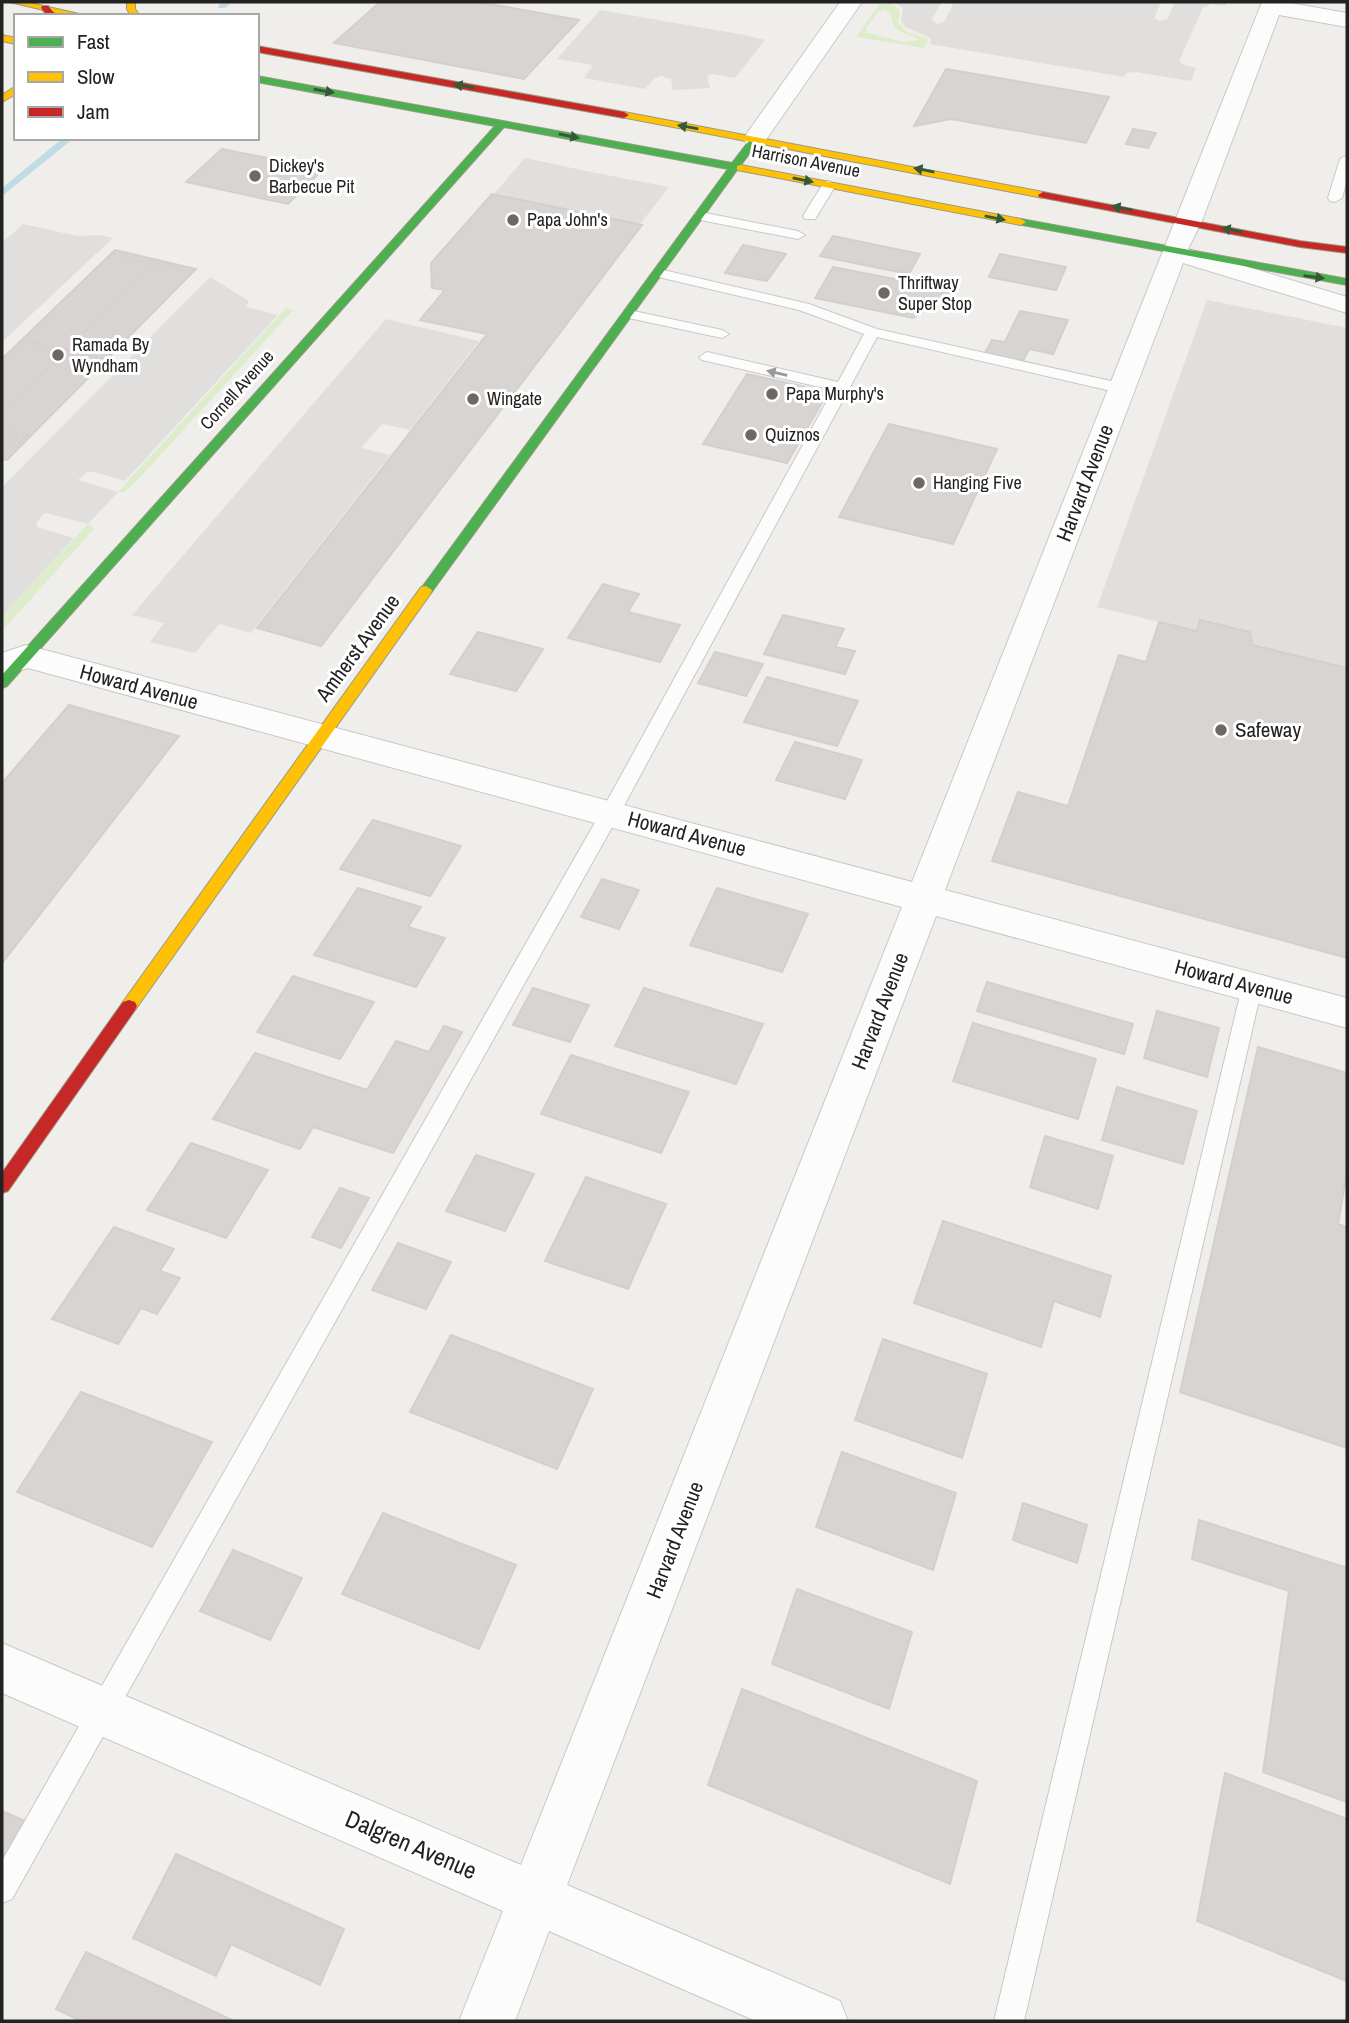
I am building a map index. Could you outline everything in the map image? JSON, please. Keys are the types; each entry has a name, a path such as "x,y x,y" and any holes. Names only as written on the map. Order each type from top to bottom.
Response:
{"main road":[{"path":"13,2 66,14"},
{"name":"Harrison Avenue","path":"259,49 755,139 1182,236 1347,282"},
{"name":"Harrison Avenue","path":"259,79 829,186 1182,236 1347,250"},
{"name":"Cornell Avenue","path":"2,683 14,661 502,124"},
{"name":"Amherst Avenue","path":"2,1186 320,735 755,139"}],"street":[{"path":"755,139 851,2"},
{"path":"1272,4 1347,20"},
{"name":"Harvard Avenue","path":"487,2021 925,898 1104,436 1120,388 1272,4"},
{"path":"1182,236 1347,305"},
{"name":"Howard Avenue","path":"14,661 320,735 1347,1013"},
{"name":"Dalgren Avenue","path":"2,1668 820,2021"}],"lane":[{"path":"1335,198 1347,159"},
{"path":"810,216 829,186"},
{"path":"700,216 798,235"},
{"path":"659,273 804,307 873,332 1120,388"},
{"path":"629,314 722,334"},
{"path":"2,1889 610,813 873,332"},
{"path":"707,357 844,388"},
{"path":"1009,2021 1252,987"}],"path":[{"path":"2,411 155,264 112,254"},
{"path":"64,351 152,262 193,272"},
{"path":"21,341 97,359"},
{"path":"64,351 105,359 109,352 69,344"},
{"path":"2,428 27,435 20,442 2,437"}],"green space":[{"path":"889,2 900,10 898,23 907,32 929,39 924,48 856,37 880,3","holes":["884,10 891,14 897,30 919,40 902,42 868,33 866,28 879,11"]},
{"path":"286,308 293,310 134,484 124,492 118,492"},
{"path":"88,524 95,528 2,631 2,616"}],"shaded area":[{"path":"894,2 942,2 931,20 938,24 944,22 954,2 1161,2 1154,18 1160,21 1167,19 1175,2 1227,2 1225,6 1211,4 1203,8 1179,61 1196,68 1191,81 1135,72 1127,73 1124,77 930,44 931,38 905,27 901,21 903,8"},
{"path":"600,10 765,40 735,78 712,74 707,76 710,88 673,90 671,79 661,76 645,89 584,78 593,65 557,59"},
{"path":"525,158 669,187 640,224 494,194"},
{"path":"23,224 77,236 101,235 113,238 2,342 2,243"},
{"path":"210,277 249,301 246,307 278,315 125,481 94,472 87,472 78,480 118,492 88,524 45,513 36,523 37,527 74,538 2,616 2,487"},
{"path":"1207,300 1347,328 1347,668 1252,645 1250,632 1200,620 1197,631 1097,607"},
{"path":"386,319 479,341 410,430 382,424 361,448 390,455 251,633 219,624 195,653 150,642 164,623 132,615"}],"building":[{"path":"380,2 479,2 579,20 524,79 334,43"},
{"path":"946,69 1109,97 1086,143 951,119 914,126"},
{"path":"1133,129 1156,133 1148,148 1126,144"},
{"name":"Dickey's Barbecue Pit","path":"222,149 323,169 288,204 186,182"},
{"name":"Wingate","path":"492,194 642,225 321,646 257,628 487,334 420,320 445,290 432,288 431,263"},
{"path":"833,236 920,254 909,274 820,256"},
{"path":"743,245 786,254 767,281 725,273"},
{"name":"Ramada By Wyndham","path":"115,250 196,269 7,460 2,459 2,359"},
{"path":"1000,254 1066,267 1056,290 989,277"},
{"name":"Thriftway Super Stop","path":"833,267 955,291 913,318 815,298"},
{"path":"1020,311 1068,320 1053,354 1029,349 1023,361 985,353 992,340 1005,342"},
{"path":"747,374 828,392 787,463 703,444"},
{"name":"Hanging Five","path":"889,424 997,449 953,544 839,517"},
{"path":"603,584 639,594 628,612 680,625 660,662 568,638"},
{"path":"783,615 844,629 835,647 855,651 845,674 764,654"},
{"name":"Safeway","path":"1200,620 1250,632 1252,645 1347,668 1347,958 992,861 1018,792 1068,806 1119,655 1146,662 1159,622 1197,631"},
{"path":"478,632 543,649 516,691 450,674"},
{"path":"715,652 763,664 746,696 698,683"},
{"path":"767,677 858,701 837,746 744,722"},
{"path":"69,705 179,736 2,963 2,783"},
{"path":"795,742 862,760 845,799 776,780"},
{"path":"373,820 461,846 430,896 340,869"},
{"path":"602,879 639,890 619,929 581,917"},
{"path":"358,888 421,907 408,927 445,938 416,987 314,955"},
{"path":"717,888 808,914 782,972 690,945"},
{"path":"293,976 374,1002 340,1059 257,1032"},
{"path":"987,982 1133,1024 1124,1054 977,1011"},
{"path":"533,988 589,1005 570,1042 513,1025"},
{"path":"644,988 763,1024 736,1084 615,1046"},
{"path":"1157,1011 1219,1028 1207,1077 1144,1058"},
{"path":"973,1023 1096,1059 1078,1119 953,1081"},
{"path":"444,1026 462,1032 393,1153 313,1127 300,1149 213,1119 255,1053 367,1090 396,1041 429,1052"},
{"path":"1258,1047 1347,1073 1347,1172 1338,1224 1347,1227 1347,1448 1180,1392"},
{"path":"571,1055 689,1092 661,1153 541,1114"},
{"path":"1117,1087 1197,1111 1183,1164 1102,1140"},
{"path":"1045,1136 1113,1156 1098,1209 1030,1187"},
{"path":"191,1143 268,1170 226,1238 147,1210"},
{"path":"476,1155 534,1174 505,1231 446,1211"},
{"path":"586,1177 666,1204 628,1289 545,1261"},
{"path":"340,1188 369,1198 341,1248 312,1237"},
{"path":"943,1221 1111,1276 1100,1317 1054,1301 1041,1347 914,1303"},
{"path":"114,1227 174,1249 160,1271 180,1278 157,1314 141,1308 118,1344 52,1319"},
{"path":"398,1243 451,1262 426,1309 372,1290"},
{"path":"451,1335 593,1389 557,1469 410,1412"},
{"path":"883,1339 987,1374 962,1458 855,1420"},
{"path":"81,1392 212,1442 152,1547 17,1492"},
{"path":"842,1452 956,1493 933,1570 816,1527"},
{"path":"1023,1503 1087,1525 1077,1563 1013,1540"},
{"path":"383,1513 516,1565 479,1649 342,1594"},
{"path":"1199,1520 1347,1568 1347,1802 1263,1772 1289,1591 1192,1559"},
{"path":"233,1550 302,1578 270,1640 200,1611"},
{"path":"797,1589 912,1632 889,1709 772,1664"},
{"path":"742,1689 977,1781 950,1884 708,1785"},
{"path":"1225,1773 1347,1819 1347,1981 1197,1921"},
{"path":"2,1811 25,1821 2,1863"},
{"path":"176,1854 344,1929 320,1985 231,1944 216,1976 133,1938"},
{"path":"86,1952 234,2021 81,2021 56,2009"}],"waterway":[{"path":"222,6 228,2"},
{"path":"2,193 67,140"}],"traffic: fast":[{"path":"259,79 741,168"},
{"path":"2,683 502,124"},
{"path":"426,590 755,139"},
{"path":"1021,222 1347,282"}],"traffic: slow":[{"path":"14,2 74,14"},
{"path":"131,2 135,14"},
{"path":"2,38 14,41"},
{"path":"2,99 14,90"},
{"path":"624,115 1043,195"},
{"path":"741,168 1021,222"},
{"path":"129,1006 426,590"}],"traffic: jam":[{"path":"45,8 51,14"},
{"path":"259,49 624,115"},
{"path":"1043,195 1300,244 1347,250"},
{"path":"2,1186 129,1006"}],"place":[{"name":"Dickey's Barbecue Pit","path":"255,176"},
{"name":"Papa John's","path":"513,220"},
{"name":"Thriftway Super Stop","path":"884,293"},
{"name":"Ramada By Wyndham","path":"58,355"},
{"name":"Papa Murphy's","path":"772,394"},
{"name":"Wingate","path":"473,399"},
{"name":"Quiznos","path":"751,435"},
{"name":"Hanging Five","path":"919,483"},
{"name":"Safeway","path":"1221,730"}]}
